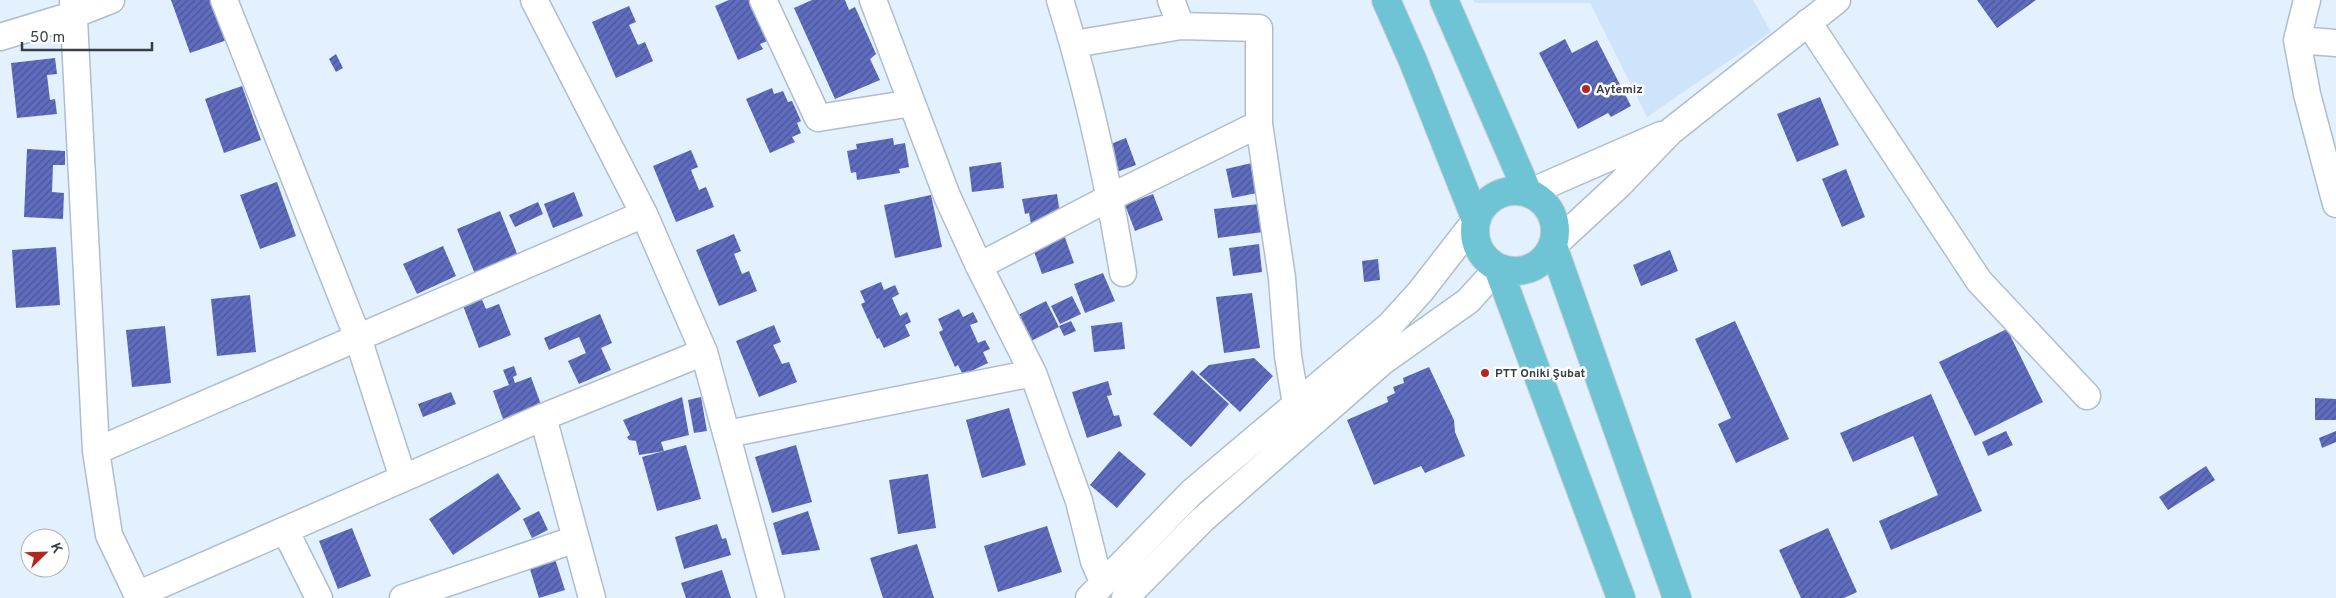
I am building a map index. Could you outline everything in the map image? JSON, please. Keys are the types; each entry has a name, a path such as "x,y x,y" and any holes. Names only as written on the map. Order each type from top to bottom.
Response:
{"main road":[{"path":"1386,0 1413,61 1476,220 1475,238 1479,250 1487,261 1498,268 1510,272 1523,271 1535,267 1546,258 1553,246 1555,232 1553,218 1546,206 1536,196 1528,193 1508,191 1496,195 1486,202 1476,220"},
{"path":"1444,0 1528,193"},
{"path":"1553,246 1676,598"},
{"path":"1498,268 1621,598"}],"street":[{"path":"0,37 73,7 111,0"},
{"path":"224,0 358,338 403,478"},
{"path":"534,0 644,214 704,352 771,598"},
{"path":"764,0 818,118 912,103"},
{"path":"873,0 947,196 979,266 1033,374 1079,501 1094,561 1096,590"},
{"path":"1060,0 1074,44 1111,197 1123,273"},
{"path":"1171,0 1181,26"},
{"path":"1553,246 1619,185 1671,131 1837,0"},
{"path":"2307,0 2296,40 2307,94 2336,204"},
{"path":"73,7 96,451 109,534 138,597 285,530 543,417 704,352"},
{"path":"1808,22 1979,281 2087,396"},
{"path":"1074,44 1181,26 1259,28 1259,124 1282,278 1288,356 1296,404"},
{"path":"2296,40 2336,43"},
{"path":"979,266 1111,197 1259,124"},
{"path":"1528,193 1671,131"},
{"path":"96,451 644,214"},
{"path":"1096,590 1192,492 1390,325 1420,292 1476,220"},
{"path":"1133,596 1202,520 1382,362 1468,300 1498,268"},
{"path":"727,434 1033,374"},
{"path":"543,417 592,598"},
{"path":"285,530 320,598"},
{"path":"403,598 576,539"}],"shaded area":[{"path":"1473,0 1753,0 1771,32 1647,117 1590,3 1475,3"}],"building":[{"path":"171,0 213,0 227,40 190,53"},
{"path":"729,0 753,0 770,40 760,44 763,49 738,60 715,6"},
{"path":"812,0 845,0 849,10 855,7 876,54 870,59 880,80 835,99 794,8"},
{"path":"1977,0 2036,0 1997,28"},
{"path":"629,6 636,22 629,25 638,45 645,42 653,61 616,78 592,22"},
{"path":"1565,39 1572,53 1597,40 1631,106 1611,117 1608,113 1578,129 1539,53"},
{"path":"336,54 343,68 336,72 329,59"},
{"path":"55,58 57,74 47,75 50,100 55,99 57,114 17,118 11,63"},
{"path":"242,86 261,140 224,153 205,99"},
{"path":"772,88 774,94 783,91 788,102 792,101 801,121 797,123 801,133 792,137 795,142 770,153 746,99"},
{"path":"1820,97 1839,145 1797,162 1777,114"},
{"path":"893,138 894,145 905,143 909,167 899,169 900,173 857,180 856,172 851,173 847,151 857,149 856,144"},
{"path":"1126,138 1136,165 1114,173 1103,147"},
{"path":"27,149 65,151 65,165 53,165 52,192 64,193 63,219 24,217"},
{"path":"691,150 698,167 691,170 699,190 706,187 714,207 676,222 653,166"},
{"path":"1001,162 1004,188 972,192 969,167"},
{"path":"1256,162 1262,192 1232,198 1226,169"},
{"path":"1846,169 1865,217 1842,227 1822,179"},
{"path":"277,182 296,236 260,249 240,195"},
{"path":"574,192 583,216 553,228 544,204"},
{"path":"1057,194 1061,220 1031,224 1029,213 1025,214 1022,199"},
{"path":"1153,194 1163,220 1135,231 1125,205"},
{"path":"931,195 942,247 895,258 884,205"},
{"path":"538,202 543,214 515,227 509,215"},
{"path":"1259,204 1263,232 1218,238 1214,209"},
{"path":"500,211 518,256 475,274 457,229"},
{"path":"734,234 741,251 734,254 742,274 749,271 757,291 719,306 696,250"},
{"path":"1064,235 1074,263 1042,274 1032,246"},
{"path":"1259,244 1262,272 1233,276 1229,248"},
{"path":"443,246 456,276 417,294 403,264"},
{"path":"56,247 60,305 16,308 12,250"},
{"path":"1670,250 1678,271 1641,286 1633,265"},
{"path":"1378,259 1380,280 1364,282 1362,261"},
{"path":"1103,273 1115,301 1085,313 1074,284"},
{"path":"881,282 884,290 895,285 899,294 892,298 900,316 907,312 911,322 905,325 910,336 884,348 879,338 877,339 861,304 865,302 860,291"},
{"path":"1252,293 1260,348 1224,353 1216,297"},
{"path":"250,295 256,352 217,356 211,299"},
{"path":"480,295 486,309 499,304 511,335 479,348 462,303"},
{"path":"1072,296 1081,314 1060,324 1051,306"},
{"path":"1046,301 1059,327 1029,342 1016,316"},
{"path":"959,309 963,317 973,312 978,322 970,325 978,343 985,340 990,349 983,352 988,363 963,375 958,365 955,367 939,332 943,330 938,319"},
{"path":"600,314 612,343 601,348 611,370 579,384 568,361 586,353 579,337 549,350 544,338"},
{"path":"1071,321 1076,331 1064,336 1059,326"},
{"path":"1735,321 1789,439 1736,463 1718,424 1731,418 1695,339"},
{"path":"1122,322 1125,349 1094,352 1091,326"},
{"path":"774,325 781,342 773,345 782,364 789,362 797,382 759,397 736,341"},
{"path":"165,326 171,383 132,387 126,330"},
{"path":"2007,329 2043,402 1975,436 1939,362"},
{"path":"1254,358 1273,376 1240,412 1199,374 1209,365"},
{"path":"514,366 517,375 513,377 515,383 531,377 543,410 518,414 503,419 493,391 509,385 503,370"},
{"path":"1429,367 1454,420 1455,432 1465,456 1425,473 1421,466 1374,485 1347,420 1388,402 1387,397 1395,393 1393,387 1404,383 1403,378"},
{"path":"1192,370 1229,404 1191,447 1153,414"},
{"path":"1108,381 1112,395 1107,396 1114,416 1119,415 1122,426 1087,438 1072,392"},
{"path":"451,392 456,404 423,417 418,404"},
{"path":"1931,394 1982,511 1891,550 1879,521 1938,495 1913,436 1853,462 1840,433"},
{"path":"682,397 689,435 661,442 664,451 639,455 636,441 629,440 627,437 630,435 623,420"},
{"path":"701,397 707,431 694,433 688,400"},
{"path":"2315,398 2336,399 2336,420 2315,420"},
{"path":"1009,408 1026,465 982,478 966,420"},
{"path":"2006,431 2013,445 1988,456 1982,442"},
{"path":"2336,431 2336,442 2322,448 2319,438"},
{"path":"686,445 701,499 657,511 642,457"},
{"path":"796,445 812,502 772,513 755,457"},
{"path":"1119,451 1146,474 1117,508 1090,485"},
{"path":"2206,466 2215,480 2168,510 2159,497"},
{"path":"498,473 521,509 453,555 429,519"},
{"path":"928,474 936,528 898,534 889,480"},
{"path":"539,511 548,530 532,538 523,519"},
{"path":"808,511 820,550 782,555 773,523"},
{"path":"717,524 722,539 726,538 731,555 684,569 675,537"},
{"path":"1047,526 1062,572 998,592 984,546"},
{"path":"352,528 371,576 338,589 319,541"},
{"path":"1828,528 1857,592 1844,598 1801,598 1779,550"},
{"path":"917,544 934,598 883,598 870,558"},
{"path":"555,559 565,590 539,598 529,566"},
{"path":"722,570 731,598 686,598 681,583"}],"place":[{"name":"Aytemiz","path":"1586,89"},
{"name":"PTT Oniki Şubat","path":"1485,373"}]}
